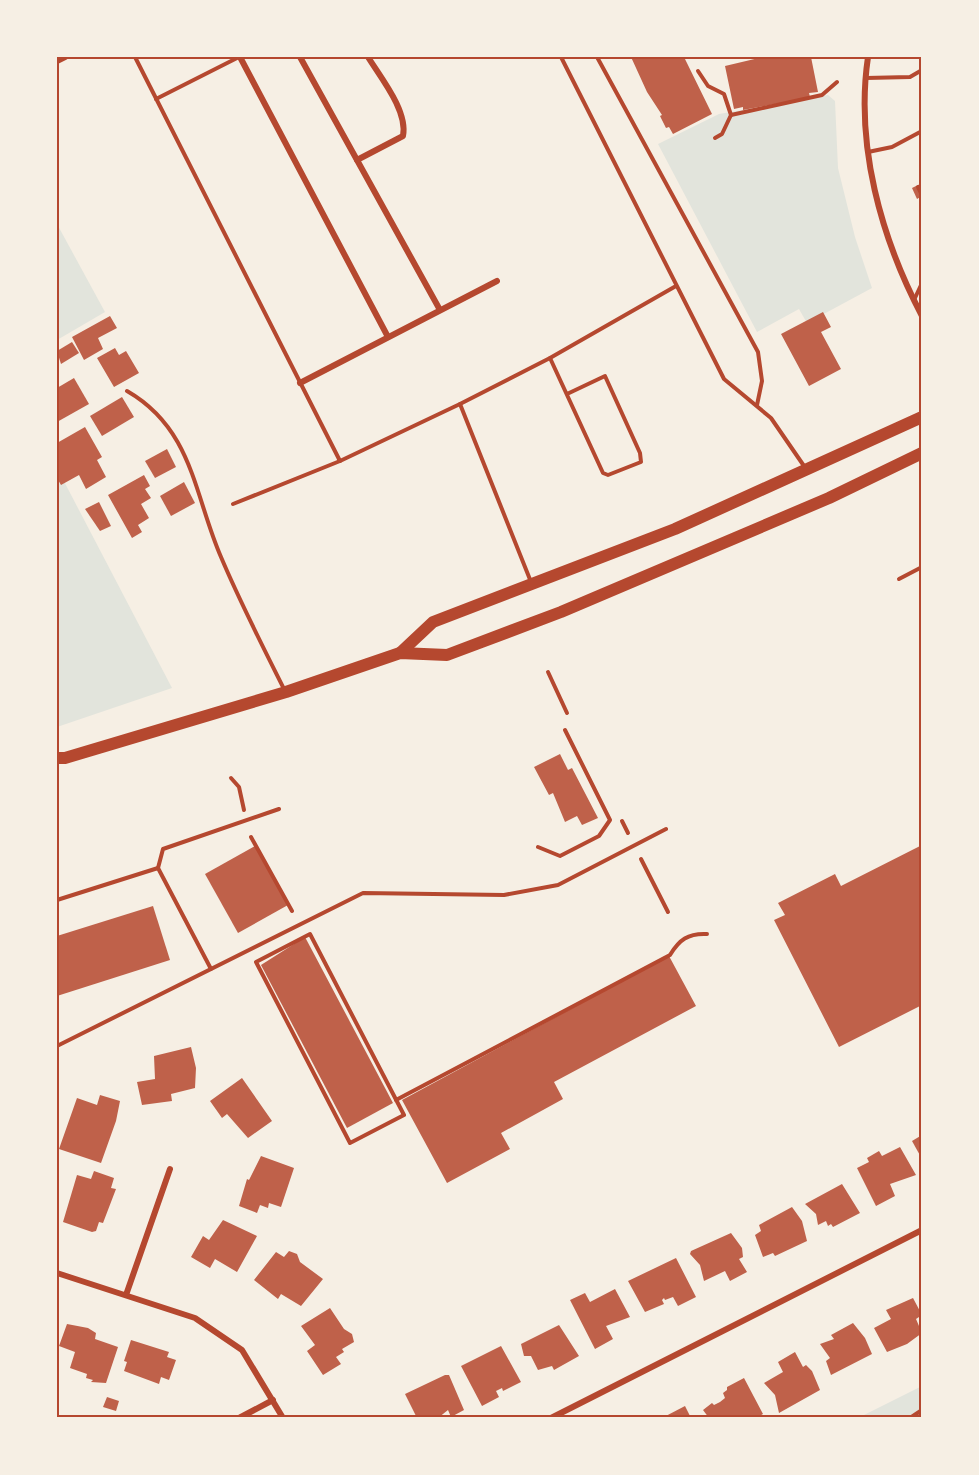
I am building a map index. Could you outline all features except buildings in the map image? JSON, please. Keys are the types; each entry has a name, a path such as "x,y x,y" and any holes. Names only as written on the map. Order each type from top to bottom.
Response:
{"main road":[{"path":"400,653 433,622 675,530 922,417"},
{"path":"60,760 286,692 400,653 447,655 561,612 829,498 922,453"}],"street":[{"path":"57,61 65,57"},
{"path":"240,57 388,337"},
{"path":"300,57 440,310"},
{"path":"357,160 403,136 405,127 398,109 368,57"},
{"path":"868,57 863,114 867,152 882,217 922,316"},
{"path":"300,382 497,281"},
{"path":"126,1295 170,1169"},
{"path":"551,1418 922,1230"},
{"path":"57,1273 195,1318 242,1350 283,1418"},
{"path":"239,1418 273,1400"}],"lane":[{"path":"135,57 340,461"},
{"path":"156,99 240,57"},
{"path":"561,57 724,379 771,418 807,469"},
{"path":"597,57 758,352 762,381 757,405"},
{"path":"865,78 910,76 922,70"},
{"path":"867,152 892,147 922,132"},
{"path":"914,301 922,283"},
{"path":"232,504 340,461 460,404 550,358 676,286"},
{"path":"550,358 603,473 608,475 641,462 605,376 567,394"},
{"path":"127,391 145,402 173,433 188,461 219,553 246,615 286,692"},
{"path":"460,404 533,585"},
{"path":"899,579 922,567"},
{"path":"538,847 560,856 599,836 610,820 565,730"},
{"path":"211,969 158,868 164,849 279,809"},
{"path":"57,1046 363,893 504,894 558,885 666,829"},
{"path":"57,900 158,868"}],"path":[{"path":"698,71 708,86 724,94 730,115 722,134 715,138"},
{"path":"730,115 822,95 837,82"},
{"path":"918,187 922,195"},
{"path":"548,672 567,713"},
{"path":"231,778 239,787 244,810"},
{"path":"251,837 292,911"},
{"path":"641,859 668,912"},
{"path":"396,1100 670,956 681,939 694,933 707,934"},
{"path":"310,934 396,1100 404,1115 350,1143 256,962 310,934"},
{"path":"910,1418 922,1410"}],"shaded area":[{"path":"828,95 835,101 838,168 855,237 872,288 807,323 799,309 757,332 658,144 719,114"},
{"path":"57,224 105,312 57,340"},
{"path":"57,468 172,688 57,727"},
{"path":"922,1386 922,1418 858,1418"}]}
